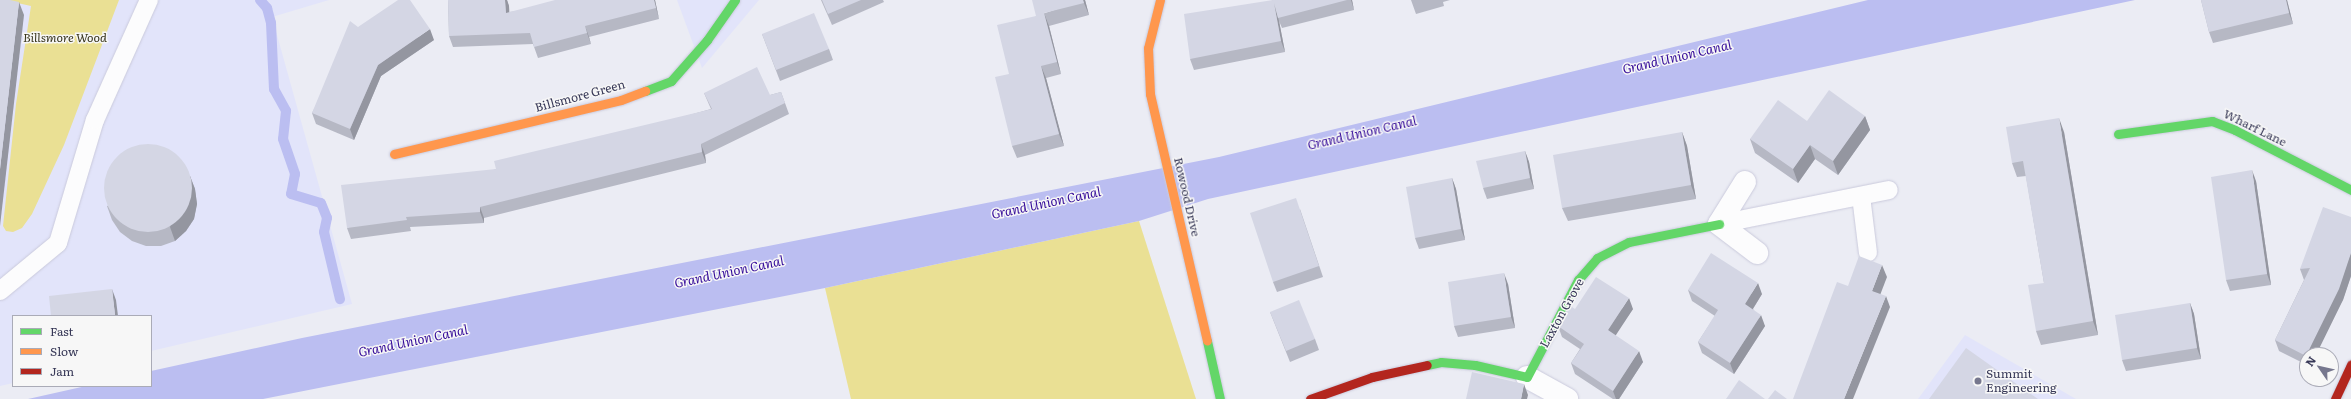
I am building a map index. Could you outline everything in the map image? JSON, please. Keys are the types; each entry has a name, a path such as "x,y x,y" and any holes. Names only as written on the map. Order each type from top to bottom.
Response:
{"street":[{"name":"Billsmore Green","path":"394,154 621,100 672,81 707,40 735,0"},
{"name":"Rowood Drive","path":"1160,0 1148,48 1150,94 1220,399"},
{"name":"Wharf Lane","path":"2118,134 2212,121 2235,130 2350,185"},
{"path":"1745,182 1719,224 1757,253"},
{"name":"Laxton Grove","path":"1527,377 1578,280 1597,258 1629,242 1719,224"},
{"path":"1310,399 1372,377 1441,362 1474,365 1527,377 1567,399"},
{"path":"2335,399 2351,364"}],"lane":[{"path":"1,289 58,243 95,120 149,0"},
{"name":"Laxton Grove","path":"1719,224 1889,190"},
{"path":"1861,196 1868,253"}],"shaded area":[{"path":"0,0 329,0 272,17 352,304 152,351 152,315 12,315 12,383 0,386"},
{"path":"677,0 759,0 702,68"},
{"path":"1965,335 2076,399 1918,399"}],"green space":[{"name":"Billsmore Wood","path":"4,0 119,0 64,145 32,214 22,228 13,232 6,231 3,226 16,104 31,6"},
{"path":"1139,221 1196,399 851,399 825,288"}],"water":[{"name":"Grand Union Canal","path":"1868,0 2135,0 1208,199 1139,221 825,288 263,399 28,399 82,387 152,387 152,371 302,338 1219,157"}],"building":[{"path":"0,0 19,2 0,169"},
{"path":"398,0 410,0 430,29 378,65 350,129 312,113 350,21 358,27"},
{"path":"448,0 505,0 506,13 555,0 654,0 656,8 585,26 587,33 534,47 530,33 449,36"},
{"path":"822,0 861,0 828,14"},
{"path":"1032,0 1083,0 1084,3 1044,13 1057,62 1041,66 1059,134 1012,146 995,77 1009,74 997,25 1036,16"},
{"path":"1273,0 1347,0 1278,18 1274,3 1281,41 1190,59 1184,14"},
{"path":"2201,0 2286,0 2289,13 2209,32"},
{"path":"814,13 829,49 776,70 762,34"},
{"path":"757,67 770,95 781,92 785,103 701,144 702,152 480,207 480,212 406,217 407,220 347,228 341,185 496,169 494,161 712,109 704,93"},
{"path":"1829,90 1865,116 1833,161 1810,145 1793,169 1750,139 1778,100 1807,121"},
{"path":"2059,118 2093,321 2036,331 2028,285 2044,283 2023,161 2012,163 2006,127"},
{"path":"1682,132 1691,185 1562,208 1553,155"},
{"path":"148,144 165,148 179,157 188,171 192,188 188,205 179,219 165,228 148,232 131,228 117,219 108,205 104,188 108,171 117,157 131,148"},
{"path":"1525,151 1530,178 1483,188 1476,161"},
{"path":"2252,170 2267,274 2226,280 2211,177"},
{"path":"1452,178 1461,229 1415,238 1406,187"},
{"path":"1296,198 1319,266 1273,282 1250,213"},
{"path":"2323,207 2351,217 2351,253 2339,289 2310,347 2299,347 2299,352 2275,340 2310,268 2300,269"},
{"path":"1711,253 1758,283 1745,304 1761,315 1730,363 1698,342 1718,310 1688,290"},
{"path":"1859,256 1882,265 1872,291 1886,296 1844,399 1793,399 1837,282 1848,286"},
{"path":"1504,273 1511,317 1454,326 1448,282"},
{"path":"1596,277 1629,298 1608,330 1639,351 1613,391 1571,363 1584,344 1558,326 1569,305 1575,309"},
{"path":"112,289 115,315 51,315 49,296"},
{"path":"1299,300 1315,339 1286,351 1270,312"},
{"path":"2190,303 2197,348 2122,360 2115,315"},
{"path":"1966,348 2038,399 1929,399"},
{"path":"1472,372 1524,384 1521,399 1466,399"},
{"path":"1739,380 1765,399 1726,399"},
{"path":"1775,390 1787,399 1768,399"}],"waterway":[{"path":"260,0 267,8 271,23 274,89 286,111 283,139 295,174 291,194 321,203 327,218 324,232 340,299"}],"traffic: fast":[{"path":"645,91 671,81 707,40 735,0"},
{"path":"2118,134 2212,121 2235,130 2351,190"},
{"path":"1427,365 1441,362 1475,365 1527,377 1578,280 1597,258 1629,242 1719,224"},
{"path":"1207,341 1220,399"}],"traffic: slow":[{"path":"1160,0 1148,48 1150,94 1207,341"},
{"path":"394,154 621,100 645,91"}],"traffic: jam":[{"path":"2335,399 2351,364"},
{"path":"1310,399 1372,377 1427,365"}],"place":[{"name":"Summit Engineering","path":"1978,381"}]}
